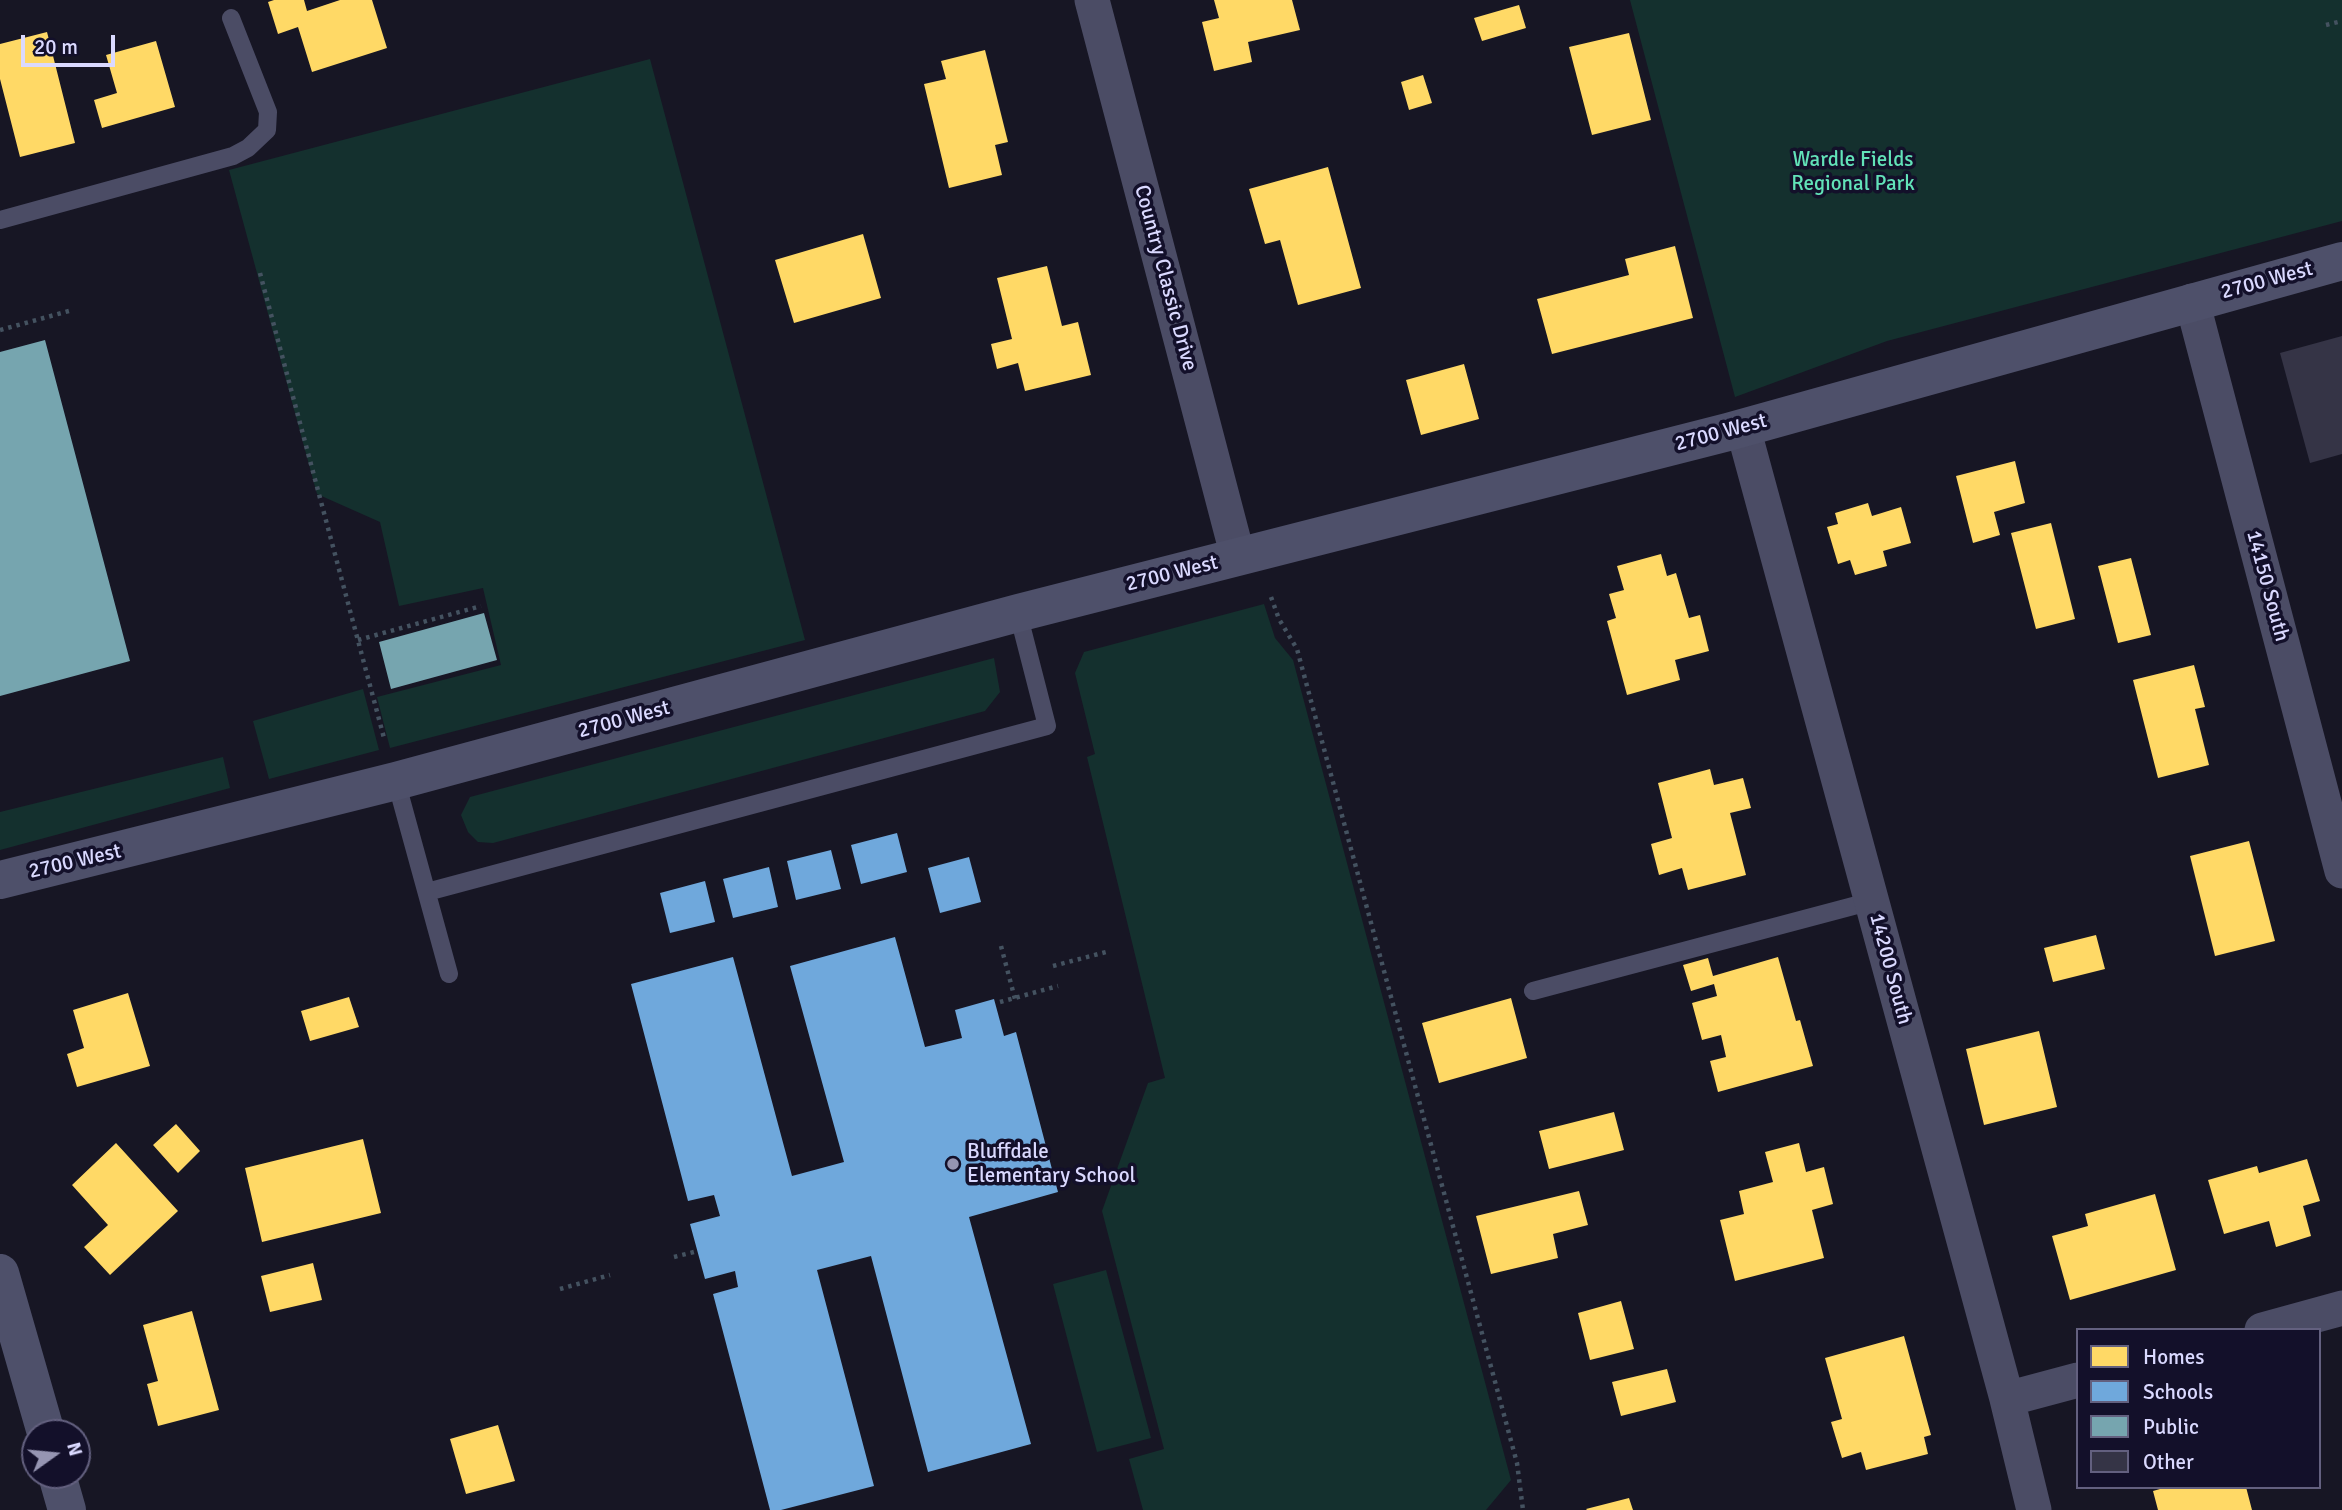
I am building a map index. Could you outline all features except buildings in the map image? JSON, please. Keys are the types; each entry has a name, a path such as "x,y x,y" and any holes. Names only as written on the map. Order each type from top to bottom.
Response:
{"main road":[{"name":"2700 West","path":"0,880 396,781 1018,613 1743,428 2342,261"},
{"path":"0,1273 42,1419"},
{"path":"61,1489 67,1510"}],"street":[{"name":"Country Classic Drive","path":"1091,0 1238,557"},
{"name":"14150 South","path":"2192,301 2342,871"},
{"name":"14200 South","path":"1743,428 2007,1399 2034,1510"},
{"path":"2269,1328 2342,1308"},
{"path":"2007,1399 2076,1381"}],"lane":[{"path":"0,220 233,156 248,148 267,130 268,112 231,18"},
{"path":"427,892 1047,726 1018,613"},
{"path":"396,781 449,974"},
{"path":"1533,991 1871,901"}],"path":[{"path":"2326,25 2342,21"},
{"path":"260,273 384,738"},
{"path":"0,330 69,311"},
{"path":"1271,597 1301,662 1517,1463 1523,1510"},
{"path":"358,640 481,606"},
{"path":"1001,946 1015,999"},
{"path":"1053,966 1106,952"},
{"path":"1000,1002 1058,986"},
{"path":"674,1257 694,1252"},
{"path":"560,1289 610,1275"}],"green space":[{"name":"Wardle Fields Regional Park","path":"1630,0 2342,0 2342,221 1887,341 1735,397"},
{"path":"650,59 805,640 390,748 377,697 501,665 483,588 399,606 380,522 317,494 229,170"},
{"path":"1264,604 1275,638 1293,660 1511,1480 1486,1510 1143,1510 1129,1459 1164,1449 1102,1211 1148,1083 1165,1078 1087,757 1095,754 1075,673 1084,652"},
{"path":"994,658 1000,692 985,711 493,843 478,842 468,832 461,815 470,797"},
{"path":"363,689 379,750 269,779 253,721"},
{"path":"223,757 230,788 0,850 0,812"},
{"path":"1106,1270 1151,1438 1097,1452 1053,1284"}],"place":[{"name":"Bluffdale Elementary School","path":"953,1164"}]}
